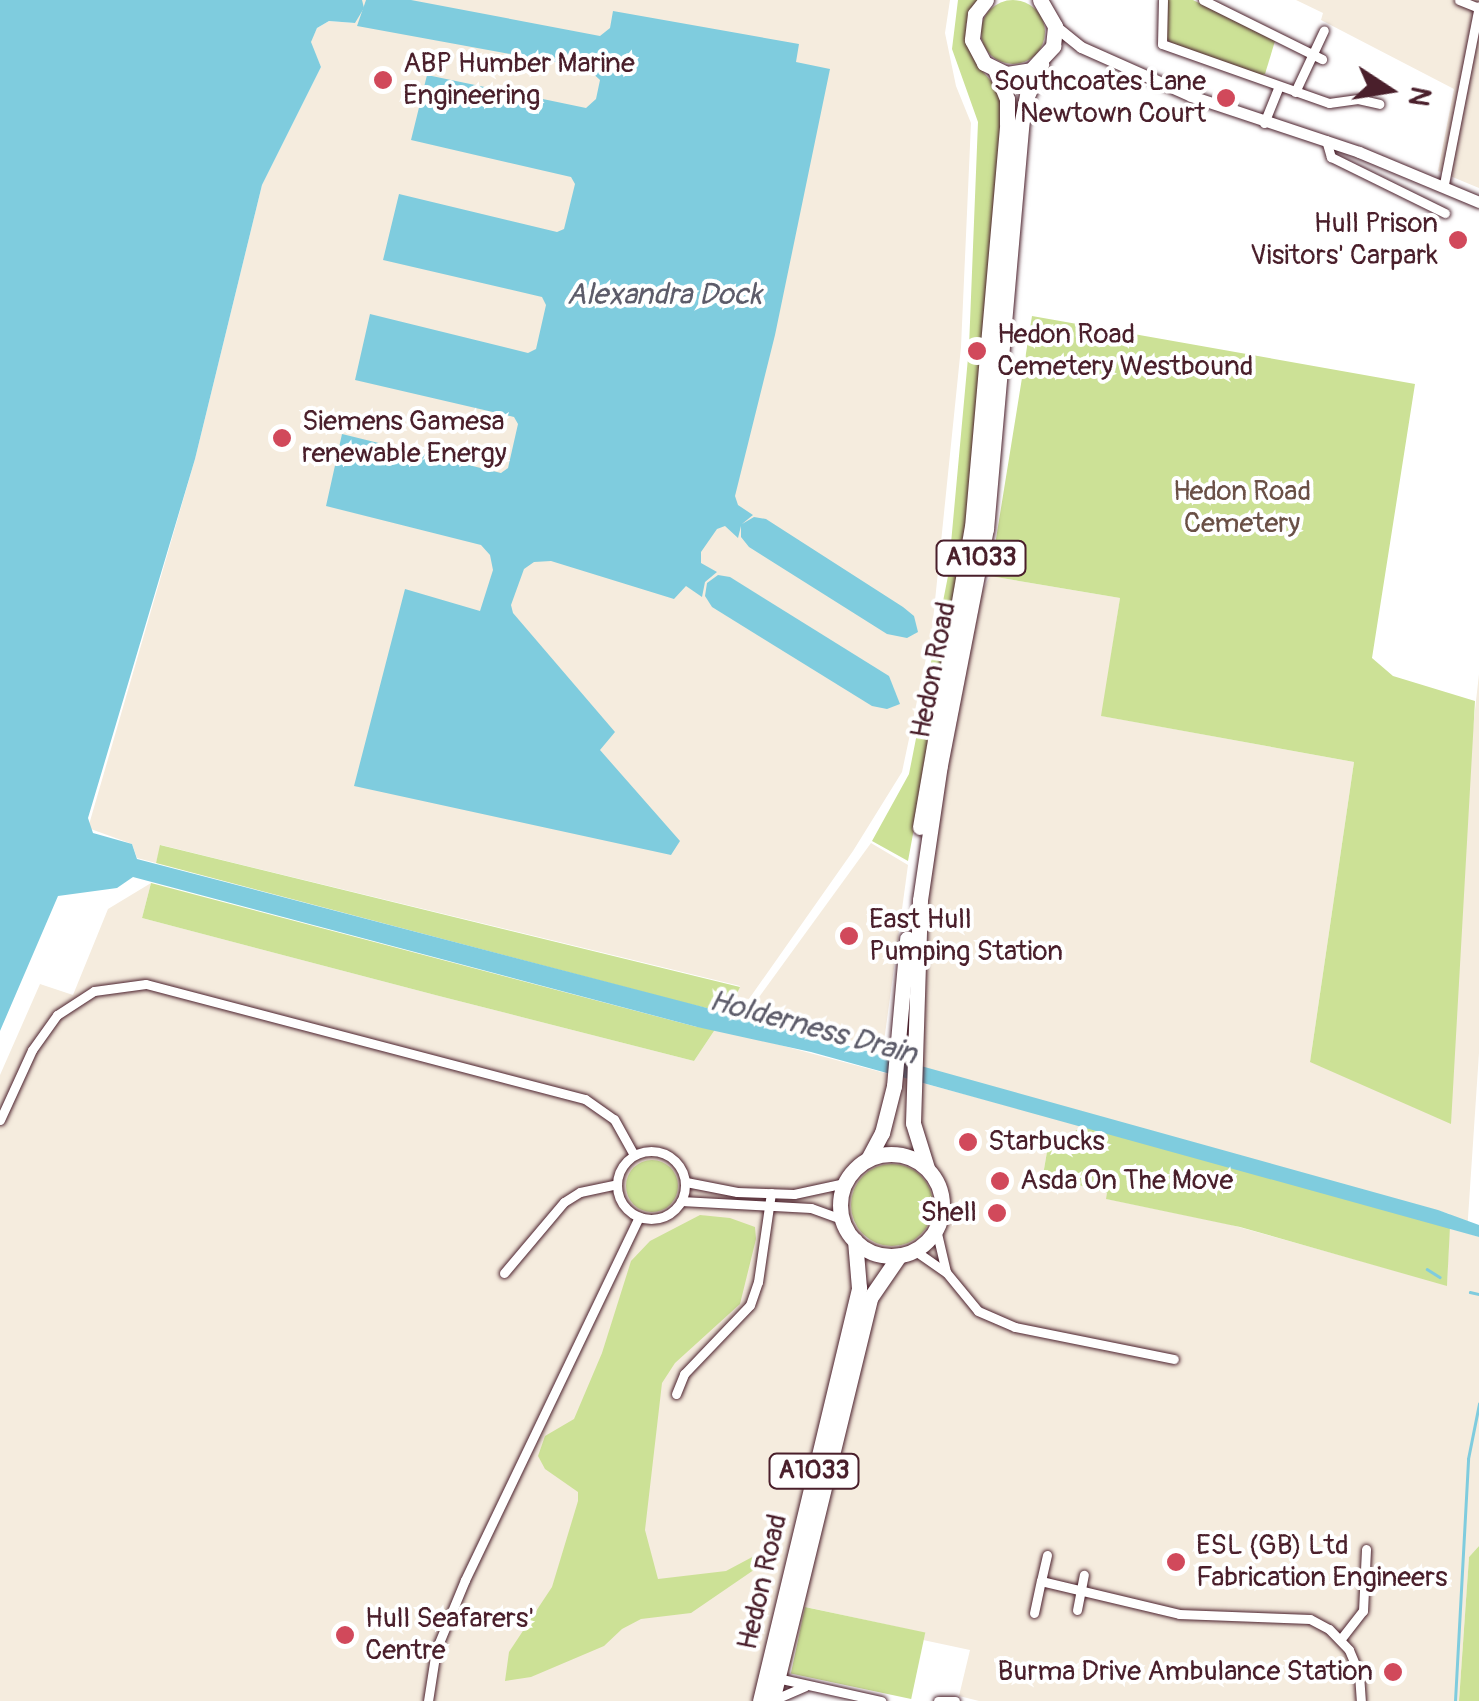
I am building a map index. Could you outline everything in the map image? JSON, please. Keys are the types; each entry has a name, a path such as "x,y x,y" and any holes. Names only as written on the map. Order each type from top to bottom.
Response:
{"highway":[{"path":"1040,0 1053,20"},
{"name":"A1033","path":"1044,60 1060,0"},
{"name":"A1033","path":"984,1 975,14 972,40 984,63 995,70"},
{"path":"995,70 1019,74 1044,60"},
{"name":"Hedon Road","path":"868,1159 882,1133 906,1052 924,864 986,528 1021,126 1027,96 1044,60"},
{"name":"Hedon Road","path":"927,1168 914,1133 914,1093 906,1052 910,896 928,763 972,527 1007,124 1007,99 995,70"},
{"path":"868,1159 899,1154 927,1168"},
{"name":"A1033","path":"845,1183 868,1159"},
{"name":"A1033","path":"906,1253 936,1229 942,1197 927,1168"},
{"path":"842,1219 845,1183"},
{"name":"A1033","path":"842,1219 854,1240"},
{"path":"854,1240 880,1255 906,1253"},
{"name":"Hedon Road","path":"760,1701 859,1288 854,1240"},
{"name":"Hedon Road","path":"772,1701 870,1298 906,1253"}],"street":[{"path":"1163,0 1162,44 1329,103 1358,99 1379,104"},
{"path":"1203,0 1322,60"},
{"path":"1444,184 1479,7 1459,0"},
{"path":"1053,20 1082,47 1190,96 1326,140 1444,184 1479,202"},
{"path":"1295,92 1324,30"},
{"path":"1044,60 1082,47"},
{"path":"1264,123 1278,88"},
{"path":"1326,140 1331,156 1445,213"},
{"path":"0,1120 32,1050 58,1016 94,991 146,984 585,1099 614,1119 634,1155"},
{"path":"651,1151 668,1155 686,1182 681,1202 663,1217 640,1217 623,1204 617,1184 634,1155 651,1151"},
{"path":"686,1182 812,1208 842,1219"},
{"path":"681,1202 771,1199 845,1183"},
{"path":"504,1273 564,1202 580,1192 617,1184"},
{"path":"676,1394 684,1374 750,1304 758,1282 771,1199"},
{"path":"428,1701 436,1650 464,1580 640,1217"},
{"path":"936,1229 946,1272"},
{"path":"906,1253 946,1272 978,1311 998,1322 1174,1358"},
{"path":"1340,1640 1363,1611 1366,1549"},
{"path":"1034,1613 1047,1555"},
{"path":"1076,1610 1084,1575"},
{"path":"1040,1581 1133,1603 1178,1620 1246,1613 1310,1619 1340,1640 1359,1674 1361,1701"},
{"path":"1133,1603 1136,1589"},
{"path":"1213,1627 1226,1600"},
{"path":"778,1678 881,1701"},
{"path":"772,1701 784,1692 812,1686"},
{"path":"938,1701 955,1701"}],"shaded area":[{"path":"362,0 950,0 945,33 956,86 971,123 961,347 932,630 902,772 853,851 737,1016 728,1013 740,986 161,845 156,863 137,858 132,844 88,828 195,459 262,185 321,67 310,42 317,28 329,21 355,23"},
{"path":"1296,0 1479,0 1479,188 1438,171 1454,89 1321,20 1323,13"},
{"path":"990,576 1120,598 1102,716 1354,762 1310,1062 1473,728 1479,674 1479,1053 1467,1233 1479,1237 1479,1546 1469,1557 1459,1701 979,1701 959,1696 970,1650 923,1640 925,1633 806,1607 782,1701 0,1701 0,1075 40,984 73,995 108,909 151,883 142,918 439,996 694,1061 716,1028 1084,1126 1048,1146 1043,1175 1108,1193 1107,1199 1228,1224 1447,1285 1450,1214 905,1064 907,988 960,636","holes":["867,1172 899,1246 867,1239 853,1221 853,1192"]},
{"path":"871,843 908,865 883,1049 746,1015"}],"green space":[{"path":"958,0 978,0 966,24 969,47 977,65 1005,97 970,526 908,861 872,841 909,774 948,576 969,347 978,122 952,49"},
{"path":"1013,0 1036,9 1045,32 1036,55 1013,64 990,55 981,32 990,9"},
{"path":"1167,0 1193,0 1275,41 1265,74 1257,76 1170,42 1164,36"},
{"name":"Hedon Road Cemetery","path":"1032,316 1415,384 1372,658 1393,676 1475,701 1451,1124 1310,1062 1354,762 1101,716 1120,598 990,576"},
{"path":"160,845 740,987 728,1013 685,1003 156,863"},
{"path":"151,883 697,1027 716,1028 694,1061 439,996 142,918"},
{"path":"1084,1126 1450,1227 1447,1286 1240,1227 1106,1199 1107,1193 1043,1175 1048,1146"},
{"path":"652,1160 671,1167 678,1186 671,1205 652,1212 633,1205 626,1186 633,1167"},
{"path":"892,1164 908,1167 921,1176 930,1189 930,1221 921,1234 908,1243 892,1246 876,1243 863,1234 854,1221 851,1205 854,1189 863,1176 876,1167"},
{"path":"700,1215 730,1218 755,1227 756,1239 740,1304 675,1363 662,1383 645,1530 658,1579 726,1571 782,1541 780,1552 691,1613 641,1619 622,1629 604,1646 531,1677 505,1681 509,1652 552,1587 578,1501 578,1492 545,1469 538,1456 545,1436 574,1419 602,1353 631,1261 650,1241"},
{"path":"1479,1546 1479,1701 1459,1701 1469,1557"},
{"path":"805,1607 925,1633 911,1699 791,1674"}],"water":[{"path":"0,0 362,0 364,8 355,23 329,21 317,28 311,42 321,67 262,185 195,459 88,818 93,833 132,844 137,859 799,1032 1438,1210 1479,1225 1479,1237 811,1052 697,1027 133,877 117,888 58,896 0,1031"},
{"name":"Alexandra Dock","path":"366,0 411,0 600,36 610,28 613,11 799,44 796,62 830,69 775,335 735,496 738,505 753,515 742,524 754,517 766,519 903,607 914,616 918,632 907,638 887,634 749,547 741,537 741,526 738,538 725,526 717,529 701,552 701,563 717,572 705,582 702,597 686,586 674,599 551,561 534,562 524,569 511,605 513,613 615,732 600,750 680,841 671,855 354,786 405,589 480,611 493,570 490,555 481,545 326,506 342,434 501,473 508,468 518,424 514,417 355,380 370,314 528,353 536,349 546,305 542,297 383,260 399,194 557,232 564,229 575,184 571,177 411,140 427,75 586,108 596,99 600,80 587,68 357,26"},
{"path":"718,575 730,577 889,676 900,704 887,709 872,706 712,607 705,596 707,583"}],"waterway":[{"path":"1427,1269 1440,1277"},
{"path":"1470,1292 1479,1294"},
{"path":"1455,1701 1468,1459 1479,1404"}],"place":[{"name":"ABP Humber Marine Engineering","path":"383,80"},
{"name":"Southcoates Lane Newtown Court","path":"1226,98"},
{"name":"Hull Prison Visitors' Carpark","path":"1458,240"},
{"name":"Hedon Road Cemetery Westbound","path":"977,351"},
{"name":"Siemens Gamesa renewable Energy","path":"282,438"},
{"name":"East Hull Pumping Station","path":"849,936"},
{"name":"Starbucks","path":"968,1142"},
{"name":"Asda On The Move","path":"1000,1181"},
{"name":"Shell","path":"997,1213"},
{"name":"ESL (GB) Ltd Fabrication Engineers","path":"1176,1562"},
{"name":"Hull Seafarers' Centre","path":"345,1635"},
{"name":"Burma Drive Ambulance Station","path":"1393,1672"}],"water label":[{"name":"Holderness Drain","path":"813,1028"}]}
